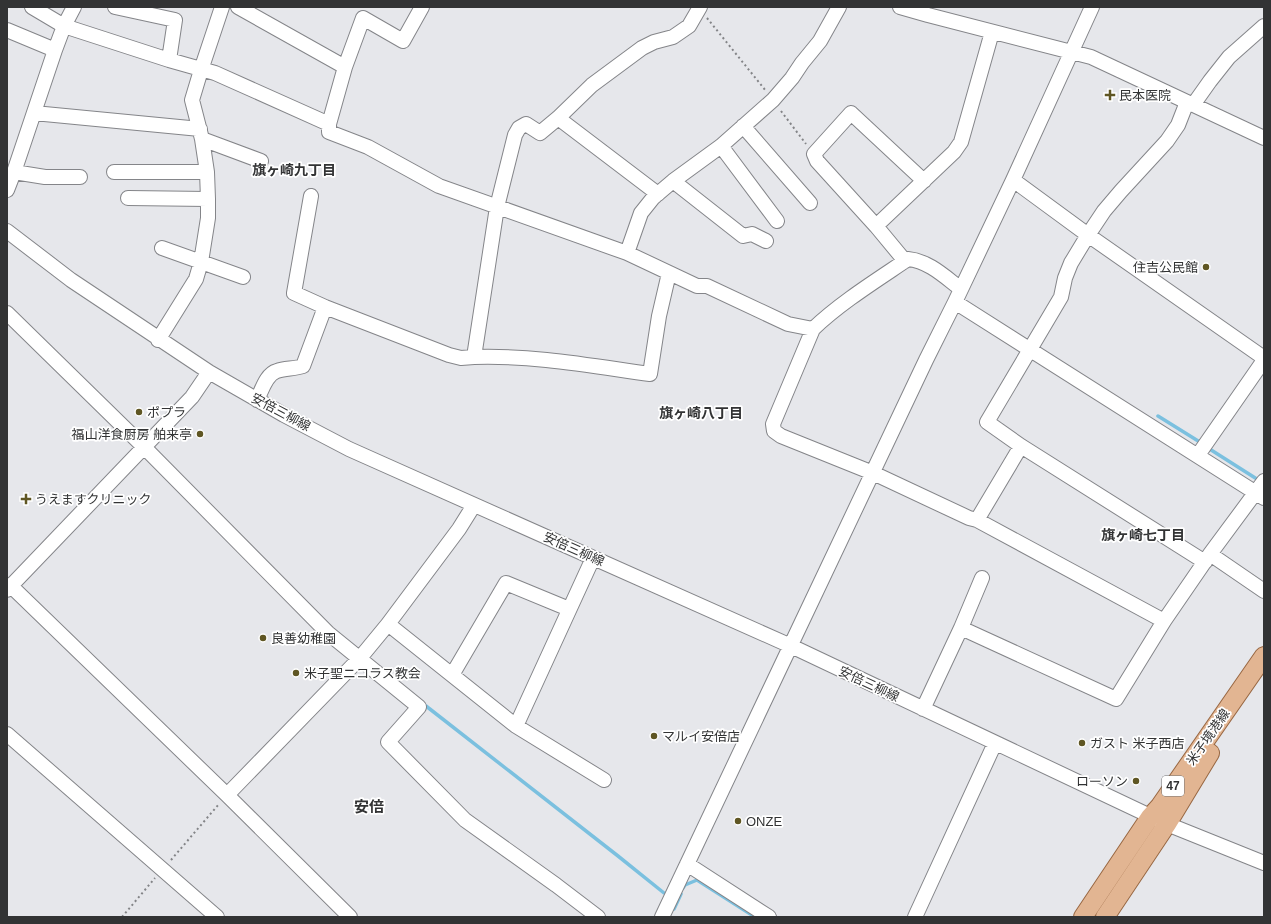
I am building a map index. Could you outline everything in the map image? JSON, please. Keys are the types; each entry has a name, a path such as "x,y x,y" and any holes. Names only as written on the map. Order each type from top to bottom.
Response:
{"main road":[{"name":"米子境港線","path":"1084,917 1150,817 1160,806 1264,656"},
{"name":"米子境港線","path":"1106,917 1167,824 1215,744 1264,676"}],"street":[{"path":"32,7 64,26 215,74 329,124"},
{"path":"7,190 55,50 64,26 74,7"},
{"path":"115,7 175,20 169,60"},
{"path":"158,340 196,279 201,262 208,218 207,172 201,134 192,100 200,70 222,7"},
{"path":"238,7 345,67"},
{"path":"422,7 403,41 363,18 345,67 329,124 330,132 368,147 439,186 627,253 697,286 707,286 788,324 813,329"},
{"path":"627,253 641,213 658,194 673,181 721,146 772,100 792,78 820,41 839,7"},
{"path":"900,7 1091,57 1264,138"},
{"path":"662,917 1013,180 1092,7"},
{"path":"474,357 497,207 515,135 519,128 526,124 540,133 592,85 642,48 654,42 673,37 689,26 700,8"},
{"path":"1264,26 1229,57 1190,103 1167,141 1104,211 1071,263 1061,297 987,422 1021,446 1264,591"},
{"path":"7,30 55,50"},
{"path":"876,226 954,152 961,142 992,32"},
{"path":"34,113 201,134 261,161"},
{"path":"905,261 876,226 817,161 814,154 851,113 924,181"},
{"path":"558,118 658,194"},
{"path":"743,126 810,203"},
{"path":"721,146 777,221"},
{"path":"14,172 45,177 80,177"},
{"path":"114,172 207,172"},
{"path":"1013,180 1088,235 1264,359 1198,456"},
{"path":"673,181 743,236 752,234 766,241"},
{"path":"311,196 294,293 325,307 449,355 461,358 501,356 559,361 650,374 658,316 669,273"},
{"path":"128,198 208,199"},
{"name":"安倍三柳線","path":"7,231 71,280 158,340 209,372 258,400 349,449 791,646 1150,817 1264,863"},
{"path":"162,248 244,277"},
{"path":"961,289 927,264 917,260 908,259 830,314 813,329 773,424 774,431 781,436 873,473 977,520 1164,621"},
{"path":"955,302 1198,456 1261,490 1208,558 1164,621 1116,699 961,628"},
{"path":"258,400 268,377 276,371 294,369 303,366 325,307"},
{"path":"7,313 328,632 419,707 388,742 465,820 598,917"},
{"path":"209,372 192,396 144,448 8,587 227,795 350,917"},
{"path":"977,520 1021,446"},
{"path":"227,795 360,658 388,624 459,529 474,505"},
{"path":"516,726 593,558"},
{"path":"923,709 961,628 982,578"},
{"path":"452,675 506,583 569,609"},
{"path":"388,624 516,726 604,780"},
{"path":"7,734 216,917"},
{"path":"915,917 995,743"},
{"path":"687,864 770,917"}],"path":[{"path":"700,8 814,154"},
{"path":"122,917 227,795"}],"waterway":[{"path":"1158,416 1203,444"},
{"path":"1208,448 1260,481"},
{"path":"426,706 664,893"},
{"path":"683,888 685,885 697,880 755,917"},
{"path":"674,909 681,894"}],"place":[{"name":"民本医院","path":"1110,95"},
{"name":"住吉公民館","path":"1206,267"},
{"name":"ポプラ","path":"139,412"},
{"name":"福山洋食厨房 舶来亭","path":"200,434"},
{"name":"うえますクリニック","path":"26,499"},
{"name":"良善幼稚園","path":"263,638"},
{"name":"米子聖ニコラス教会","path":"296,673"},
{"name":"マルイ安倍店","path":"654,736"},
{"name":"ガスト 米子西店","path":"1082,743"},
{"name":"ローソン","path":"1136,781"},
{"name":"ONZE","path":"738,821"}],"district":[{"name":"旗ヶ崎九丁目","path":"294,170"},
{"name":"旗ヶ崎八丁目","path":"701,413"},
{"name":"旗ヶ崎七丁目","path":"1143,535"},
{"name":"安倍","path":"369,806"}]}
